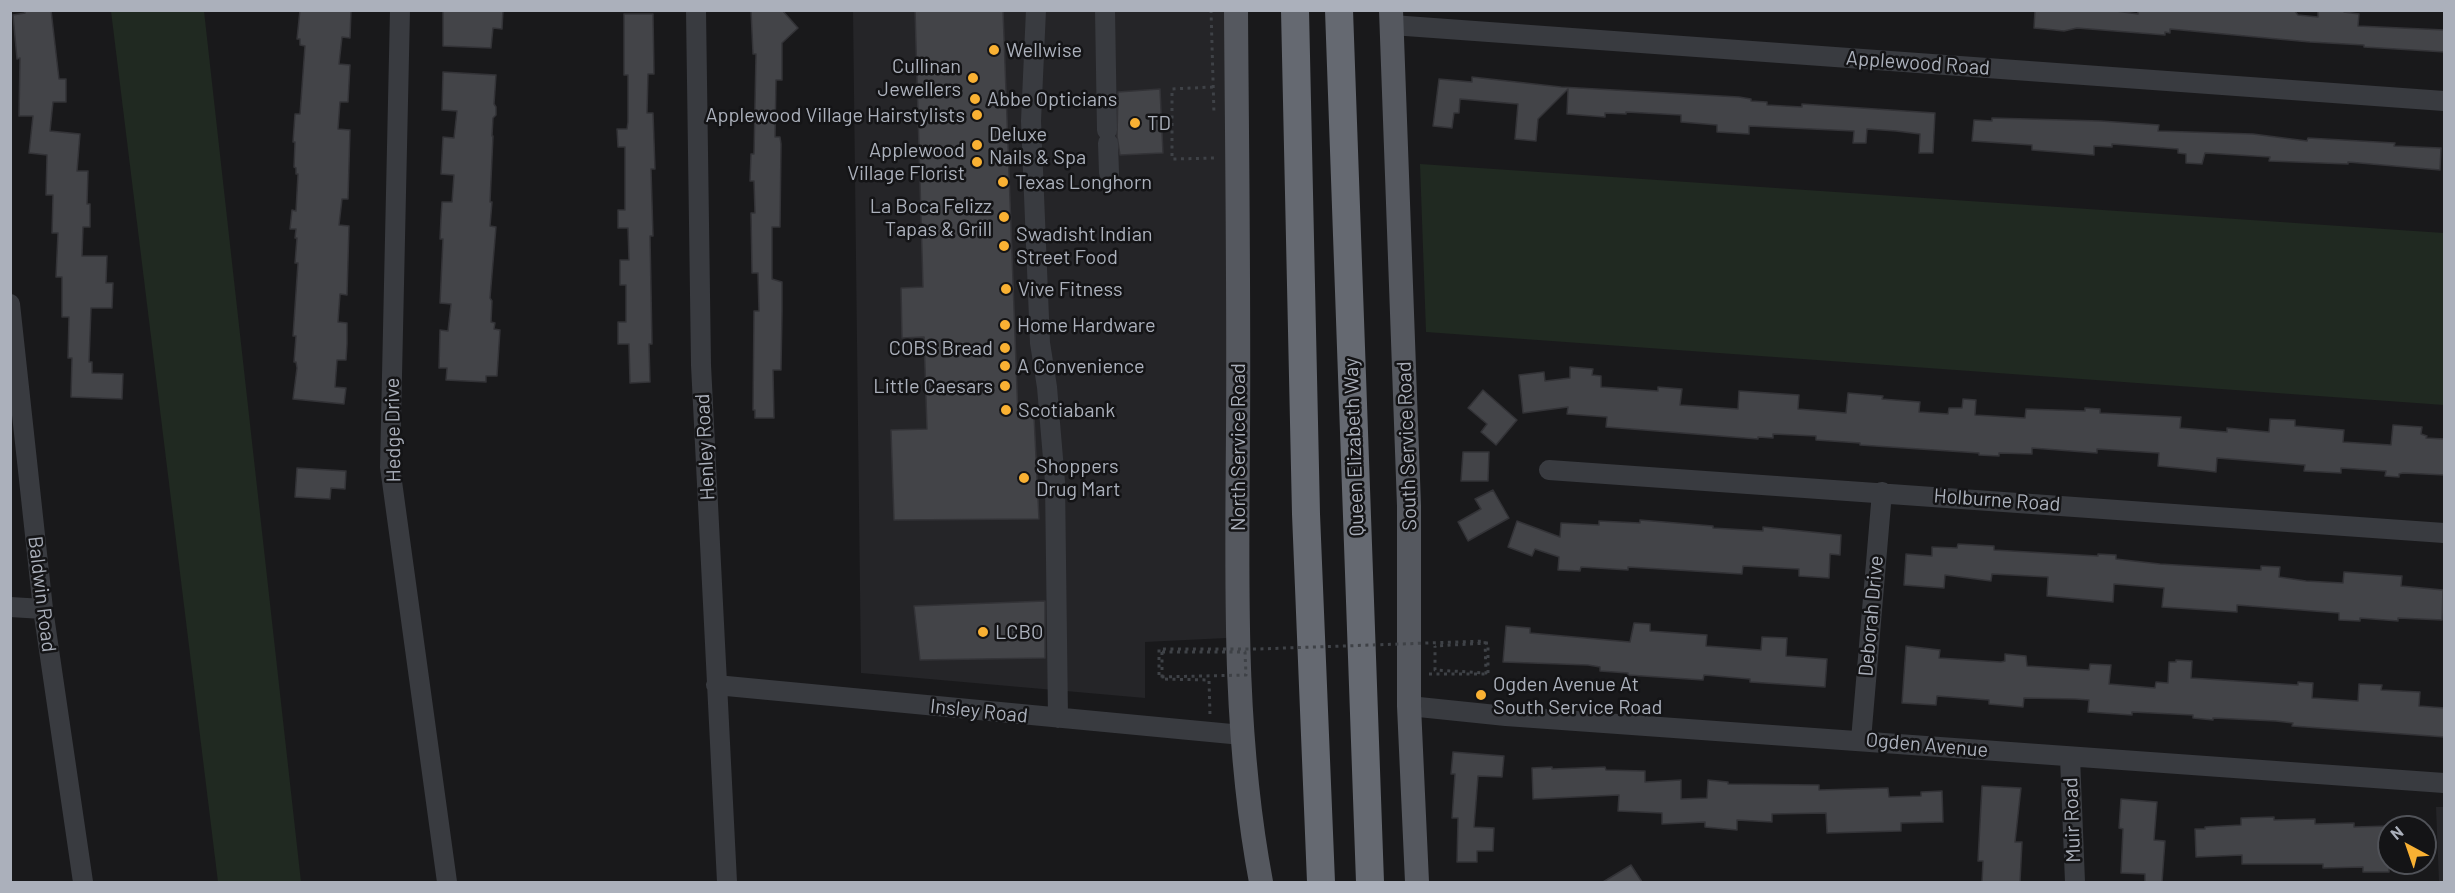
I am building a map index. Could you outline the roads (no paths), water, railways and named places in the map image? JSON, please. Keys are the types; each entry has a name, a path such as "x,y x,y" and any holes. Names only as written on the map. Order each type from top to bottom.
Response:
{"highway":[{"path":"1295,10 1306,514 1321,882"},
{"name":"Queen Elizabeth Way","path":"1339,10 1370,882"}],"main road":[{"name":"North Service Road","path":"1236,10 1239,326 1237,623 1242,735 1252,838 1261,882"},
{"name":"South Service Road","path":"1391,18 1409,506 1411,674 1409,706 1417,882"}],"street":[{"name":"Hedge Drive","path":"399,10 390,467 447,882"},
{"name":"Henley Road","path":"696,10 701,365 727,882"},
{"path":"1036,10 1031,121 1040,344 1047,387 1054,482 1058,718"},
{"path":"1105,10 1109,173"},
{"name":"Applewood Road","path":"1391,18 2445,101"},
{"name":"Baldwin Road","path":"10,304 43,609 84,882"},
{"name":"Holburne Road","path":"1549,470 2445,533"},
{"name":"Deborah Drive","path":"1861,740 1882,492"},
{"path":"10,607 43,609"},
{"name":"Insley Road","path":"716,685 1242,735"},
{"name":"Ogden Avenue","path":"1409,706 1506,716 2445,783"},
{"name":"Muir Road","path":"2070,757 2075,882"}],"place":[{"name":"Wellwise","path":"994,50"},
{"name":"Cullinan Jewellers","path":"973,78"},
{"name":"Abbe Opticians","path":"975,99"},
{"name":"Applewood Village Hairstylists","path":"977,115"},
{"name":"TD","path":"1135,123"},
{"name":"Deluxe Nails & Spa","path":"977,145"},
{"name":"Applewood Village Florist","path":"977,162"},
{"name":"Texas Longhorn","path":"1003,182"},
{"name":"La Boca Felizz Tapas & Grill","path":"1004,217"},
{"name":"Swadisht Indian Street Food","path":"1004,246"},
{"name":"Vive Fitness","path":"1006,289"},
{"name":"Home Hardware","path":"1005,325"},
{"name":"COBS Bread","path":"1005,348"},
{"name":"A Convenience","path":"1005,366"},
{"name":"Little Caesars","path":"1005,386"},
{"name":"Scotiabank","path":"1006,410"},
{"name":"Shoppers Drug Mart","path":"1024,478"},
{"name":"LCBO","path":"983,632"},
{"name":"Ogden Avenue At South Service Road","path":"1481,695"}]}
